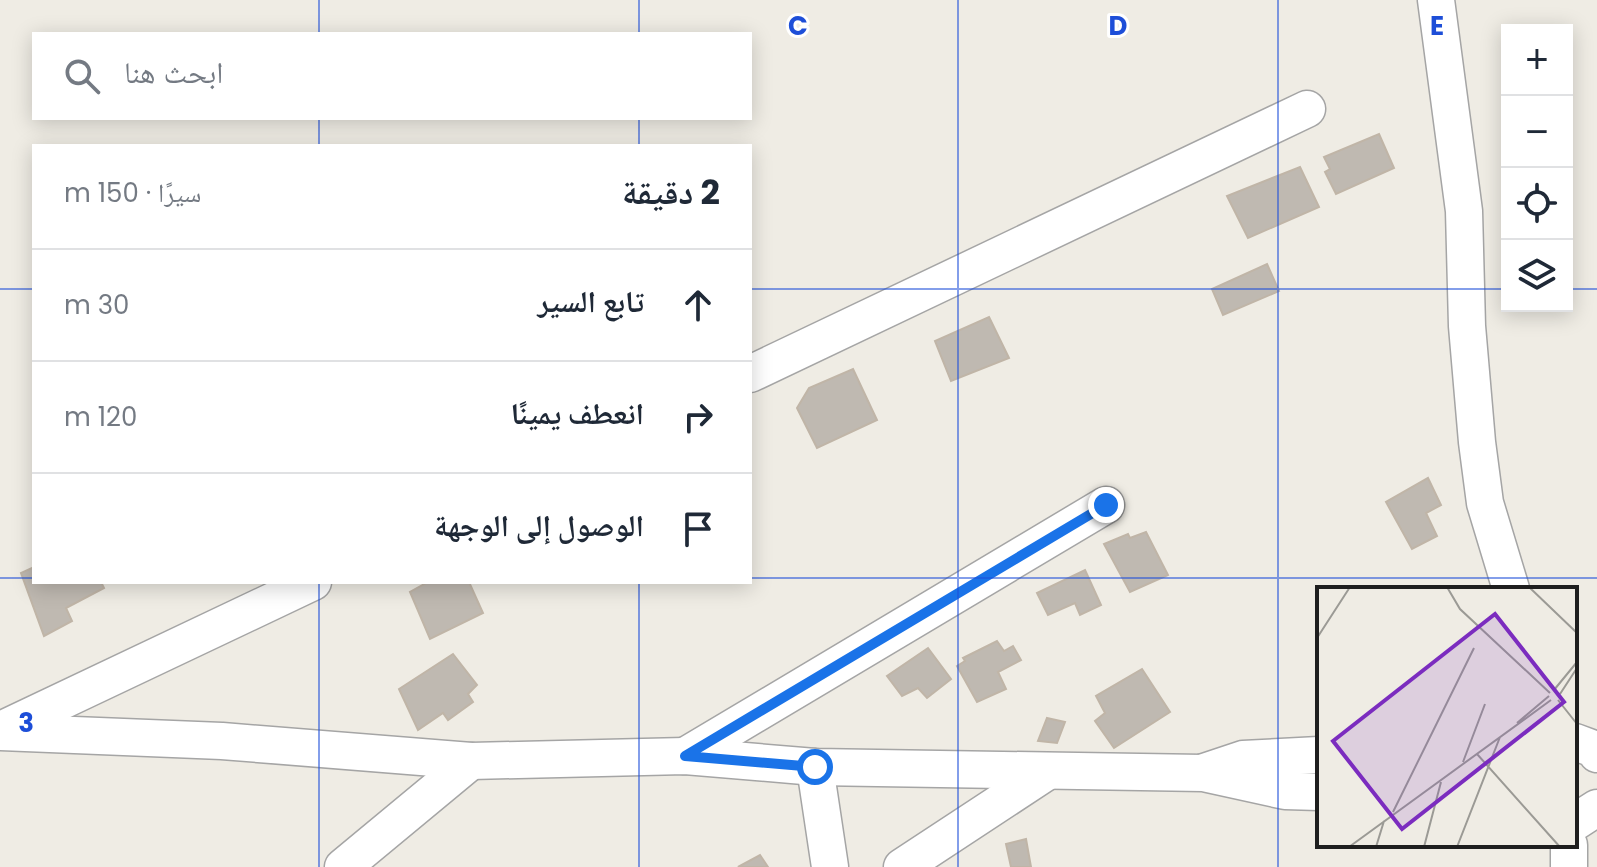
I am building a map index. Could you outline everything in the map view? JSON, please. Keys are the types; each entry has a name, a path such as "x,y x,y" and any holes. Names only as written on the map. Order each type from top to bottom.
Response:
{"street":[{"path":"1436,0 1464,211 1467,326 1477,442 1485,503 1510,587"},
{"path":"752,373 1307,109"},
{"path":"685,756 1106,505"},
{"path":"0,731 309,584"},
{"path":"0,731 222,741 471,761 685,756 815,767 1203,773 1285,791 1317,792"},
{"path":"1203,773 1243,759 1317,755"},
{"path":"343,867 471,761"},
{"path":"815,767 830,867"},
{"path":"902,867 1048,771"},
{"path":"1577,821 1597,808"}],"building":[{"path":"1379,134 1394,168 1336,194 1325,172 1330,169 1324,157"},
{"path":"1300,167 1319,207 1248,238 1227,196"},
{"path":"1267,264 1279,291 1223,315 1212,289"},
{"path":"989,317 1009,358 951,381 935,341"},
{"path":"853,369 877,420 817,448 797,408 809,388"},
{"path":"1428,478 1441,505 1426,513 1437,536 1412,549 1386,502"},
{"path":"1146,532 1168,575 1130,592 1104,544 1128,534 1130,538"},
{"path":"32,568 32,584 102,584 104,588 66,608 72,621 44,636 21,573"},
{"path":"1085,570 1101,605 1080,615 1075,603 1048,615 1037,593"},
{"path":"424,584 470,584 483,613 430,639 410,592"},
{"path":"997,641 1004,651 1013,646 1021,660 998,672 1006,689 977,702 957,666 965,661 963,658"},
{"path":"928,648 951,679 927,698 918,688 902,696 887,676"},
{"path":"453,654 477,685 468,694 473,702 448,720 443,713 418,730 399,689"},
{"path":"1142,669 1170,712 1114,748 1095,721 1105,713 1096,696"},
{"path":"1047,718 1065,722 1057,743 1038,741"},
{"path":"1026,839 1031,867 1011,867 1006,844"},
{"path":"760,855 768,867 738,867"}],"route":[{"path":"815,767 685,756 1106,505"}]}
